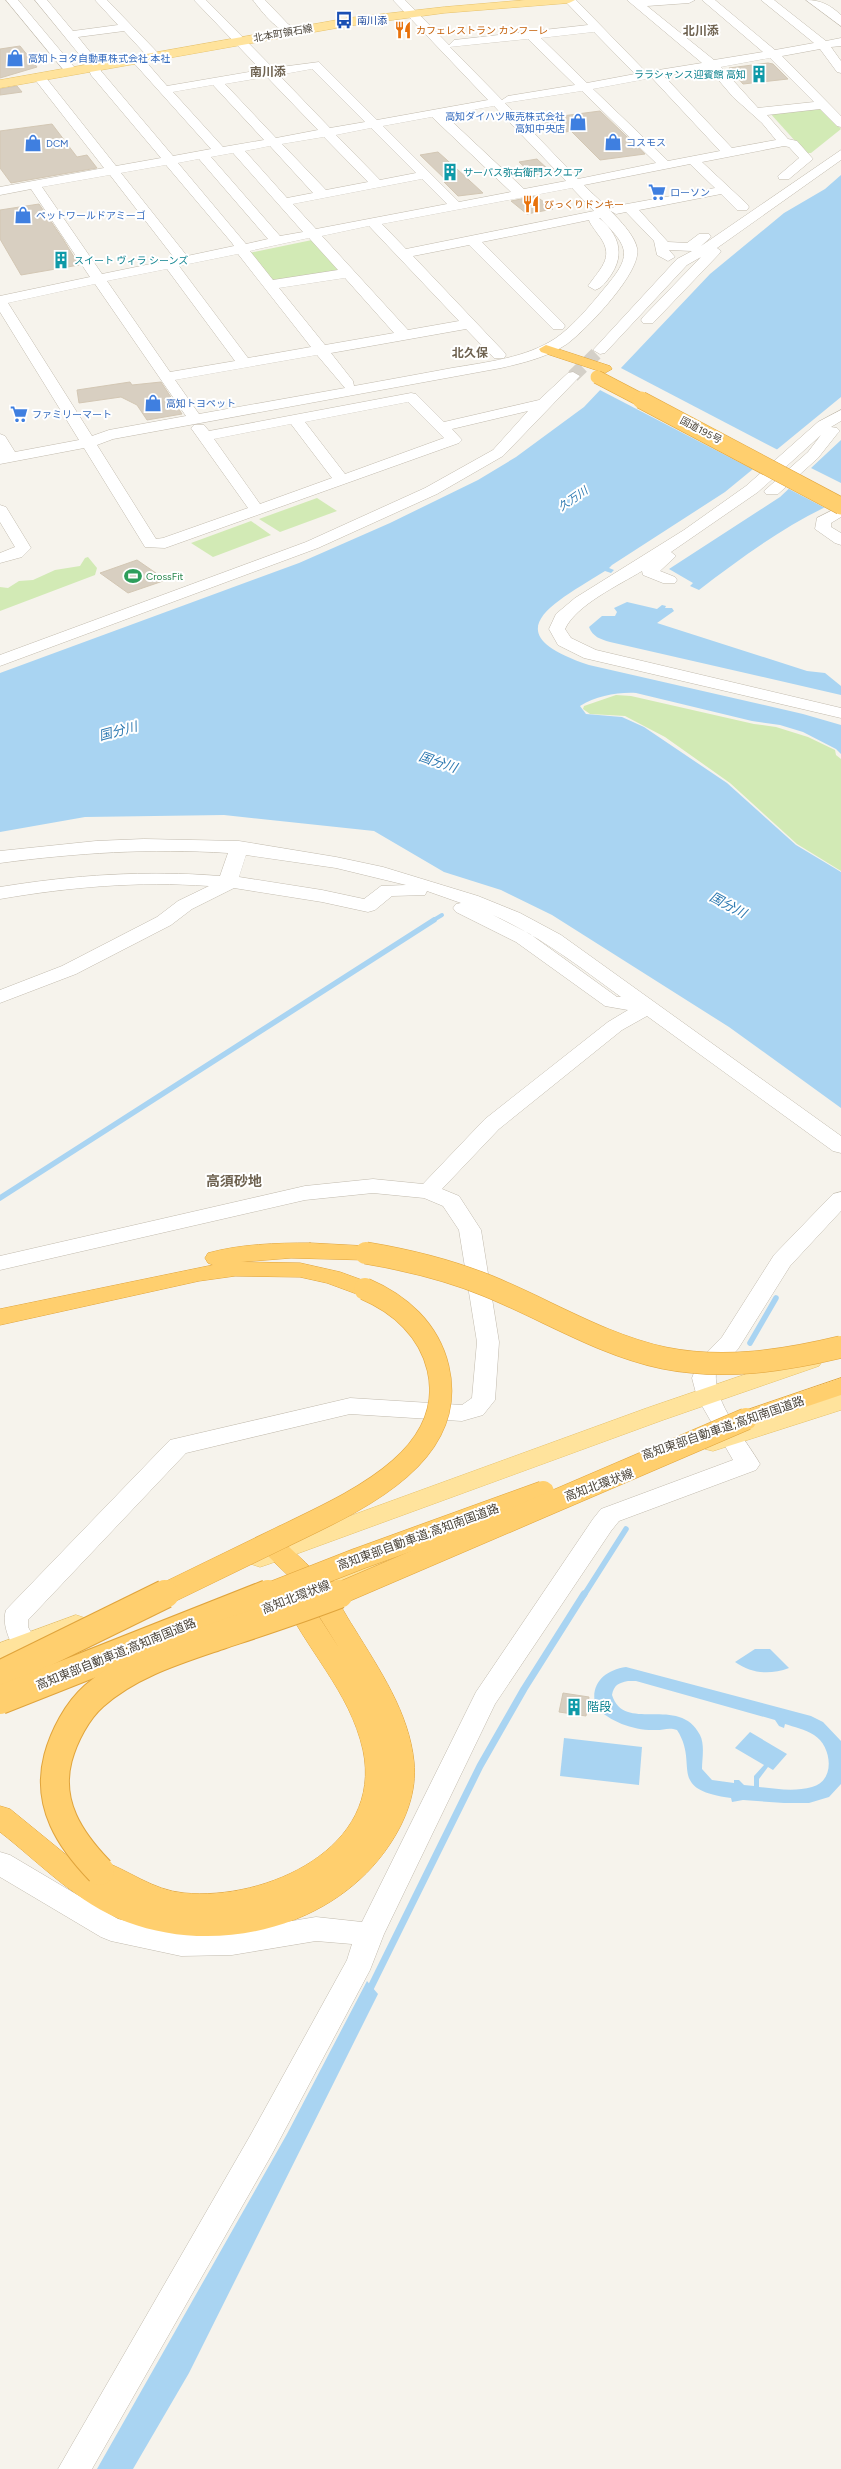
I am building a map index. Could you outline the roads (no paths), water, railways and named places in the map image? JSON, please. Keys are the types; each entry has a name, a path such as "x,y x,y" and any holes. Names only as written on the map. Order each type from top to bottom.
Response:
{"highway":[{"name":"国道195号","path":"546,350 561,355 599,373 841,495"},
{"name":"国道195号","path":"599,373 841,506"},
{"path":"0,1304 230,1256 298,1250 366,1253 400,1259 461,1275 602,1338 663,1358 696,1363 760,1363 841,1349"},
{"path":"0,1317 198,1274 235,1269 300,1270 332,1277 365,1288 385,1298 404,1312 420,1329 432,1348 440,1368 442,1388 439,1408 433,1428 420,1448 404,1465 382,1484 352,1503 0,1675"},
{"name":"高知東部自動車道;高知南国道路","path":"0,1700 358,1559 738,1428 841,1386"},
{"path":"89,1877 79,1850 66,1830 57,1807 54,1784 56,1761 64,1738 77,1716 93,1697 115,1679 166,1654 349,1590 738,1428"},
{"path":"0,1817 89,1877 135,1913 166,1922 199,1925 232,1924 267,1918 301,1905 333,1887 360,1866 380,1840 392,1815 400,1790 401,1763 397,1736 372,1680 306,1594 278,1551"}],"main road":[{"name":"北本町領石線","path":"0,84 415,9 570,0"},
{"path":"0,1653 709,1395 841,1349"},
{"name":"高知北環状線","path":"0,1709 306,1594 738,1428 841,1400"}],"street":[{"path":"12,0 70,71"},
{"path":"41,0 93,63 95,72 242,249 348,384"},
{"path":"101,0 154,56"},
{"path":"200,0 378,185"},
{"path":"259,0 284,26 294,32"},
{"path":"399,0 415,9 454,44 502,101"},
{"path":"570,0 596,28 649,75 728,152"},
{"path":"635,1 689,0"},
{"path":"708,0 772,53 841,123"},
{"path":"767,0 822,44 841,69"},
{"path":"812,0 833,7"},
{"path":"821,0 833,7 841,22"},
{"path":"635,1 712,64 721,76 731,84 737,94 748,102 755,112 766,120 784,142"},
{"path":"0,439 6,458 88,443 114,442 197,424 501,364 546,350 576,329 630,264 630,243 625,235 603,213 581,181 502,101 415,9"},
{"path":"70,35 127,27"},
{"path":"454,44 596,28"},
{"path":"532,36 665,165"},
{"path":"0,192 584,86 822,44 841,42"},
{"path":"137,59 220,152"},
{"path":"164,90 269,71 315,65 457,207"},
{"path":"39,77 113,171 244,363"},
{"path":"216,81 324,195"},
{"path":"755,112 824,105"},
{"path":"435,113 520,193"},
{"path":"197,424 294,418 411,397 454,440 256,509 164,543 151,544 0,300 372,221 457,207 520,193 784,142 793,144 807,159"},
{"path":"236,149 404,335"},
{"path":"772,185 819,151"},
{"path":"600,350 682,262 721,232 841,154"},
{"path":"202,155 277,241"},
{"path":"692,159 742,207"},
{"path":"285,202 425,176"},
{"path":"34,186 256,509"},
{"path":"403,254 724,190"},
{"path":"730,217 754,198"},
{"path":"630,208 660,239 663,246 664,255 682,262"},
{"path":"603,213 640,237 645,255"},
{"path":"586,296 607,272 614,254 603,213"},
{"path":"372,221 499,355"},
{"path":"663,246 690,247 721,232"},
{"path":"640,328 714,252 721,232"},
{"path":"472,240 558,326"},
{"path":"614,306 640,269"},
{"path":"269,285 347,273"},
{"path":"197,424 348,384 499,355 532,343 558,326 570,313"},
{"path":"166,377 469,324"},
{"path":"197,424 493,375 561,355 583,341"},
{"path":"0,661 312,545 431,491 498,453 520,444 599,373 620,349"},
{"path":"498,453 544,403 573,376"},
{"path":"442,427 544,403"},
{"path":"669,580 649,572 693,534 752,489 823,425 840,416"},
{"path":"294,418 342,480"},
{"path":"0,510 22,544 23,548 16,554 0,558"},
{"path":"841,510 823,521 822,525 823,529 841,540"},
{"path":"693,534 617,579 582,602 562,618 556,629 564,641 580,651 604,658 841,713"},
{"path":"617,579 614,588 576,625 576,633 588,642 614,650 841,701"},
{"path":"0,857 101,846 158,844 239,848 317,858 370,870 438,891 523,938 612,1002 649,1006 841,1146"},
{"path":"0,997 69,970 164,921 185,905 227,885 239,848"},
{"path":"0,893 75,882 127,877 229,881 315,894 368,906 388,890 392,889 438,891"},
{"path":"428,1191 492,1124 615,1026 649,1006"},
{"path":"0,1263 305,1193 373,1186 428,1191 451,1201 470,1230 488,1342 483,1400 475,1409 449,1414 350,1406 178,1446 15,1617 15,1627 50,1689"},
{"path":"74,2469 260,2145 360,1962 370,1934 485,1699 602,1525 610,1516 748,1464 738,1428 709,1395 703,1378 710,1362 730,1343 775,1269 814,1225 841,1199"},
{"path":"0,1863 111,1929 155,1940 181,1944 232,1943 266,1939 316,1929 370,1934"}],"water":[{"path":"841,175 841,397 725,492 612,565 609,568 614,570 611,573 605,571 551,607 541,618 538,630 544,641 560,653 589,665 803,714 841,725 841,754 836,749 803,732 780,725 752,721 636,693 607,695 580,706 586,714 622,717 644,727 727,783 796,845 841,872 841,1108 729,1027 552,915 501,890 444,872 374,831 224,815 85,817 0,832 0,673 299,563 390,523 478,480 516,457 584,407 710,274 784,213 825,189"},
{"path":"841,440 841,500 804,518 767,540 699,590 690,586 693,583 669,569 780,497"},
{"path":"627,602 657,609 662,605 666,606 665,608 672,608 674,611 657,623 807,671 825,673 841,686 841,695 610,642 600,639 593,633 589,627 602,616 615,616 617,612 614,608"},
{"path":"755,1649 770,1649 789,1668 775,1672 761,1672 748,1669 735,1662"},
{"path":"626,1667 811,1716 823,1722 841,1741 841,1784 829,1797 809,1803 743,1800 732,1802 731,1798 711,1794 698,1788 691,1782 688,1774 686,1754 677,1730 648,1730 631,1727 608,1717 596,1707 594,1699 597,1685 605,1675","holes":["628,1681 636,1681 775,1720 779,1726 784,1728 785,1724 811,1733 820,1740 828,1755 828,1771 825,1778 820,1783 806,1789 786,1790 759,1787 759,1779 768,1767 773,1770 787,1754 750,1732 735,1748 764,1765 754,1776 754,1786 744,1785 739,1780 734,1780 734,1783 712,1780 702,1769 702,1739 691,1723 679,1717 628,1712 618,1706 612,1695 615,1687"]},
{"path":"564,1738 642,1747 639,1785 560,1776"},
{"path":"367,1981 378,1994 189,2373 133,2469 97,2469 287,2134"}],"waterway":[{"path":"432,921 442,915"},
{"path":"0,1198 434,920"},
{"path":"750,1343 776,1298"},
{"path":"584,1595 626,1529"},
{"path":"368,1993 480,1766 524,1689 584,1594"}],"tunnel":[{"path":"573,376 600,350"}],"place":[{"name":"南川添","path":"344,20"},
{"name":"カフェレストラン カンフーレ","path":"403,30"},
{"name":"高知トヨタ自動車株式会社 本社","path":"15,58"},
{"name":"ララシャンス迎賓館 高知","path":"759,74"},
{"name":"高知ダイハツ販売株式会社 高知中央店","path":"578,122"},
{"name":"コスモス","path":"613,142"},
{"name":"DCM","path":"33,143"},
{"name":"サーパス弥右衛門スクエア","path":"450,172"},
{"name":"ローソン","path":"657,192"},
{"name":"びっくりドンキー","path":"531,204"},
{"name":"ペットワールドアミーゴ","path":"23,215"},
{"name":"スイート ヴィラ シーンズ","path":"61,260"},
{"name":"高知トヨペット","path":"153,403"},
{"name":"ファミリーマート","path":"19,414"},
{"name":"CrossFit","path":"133,576"},
{"name":"階段","path":"574,1707"}],"district":[{"name":"北川添","path":"701,31"},
{"name":"南川添","path":"268,72"},
{"name":"北久保","path":"470,353"},
{"name":"高須砂地","path":"234,1181"}],"water label":[{"name":"久万川","path":"573,499"},
{"name":"国分川","path":"118,731"},
{"name":"国分川","path":"438,762"},
{"name":"国分川","path":"728,905"}]}
